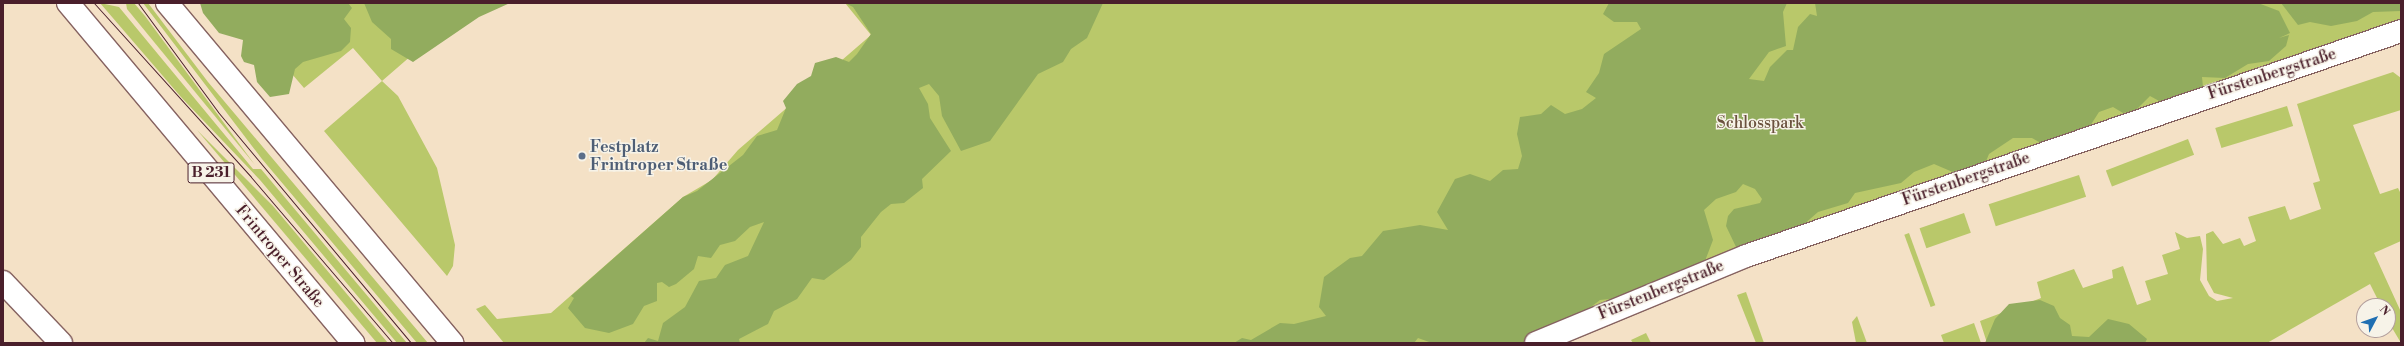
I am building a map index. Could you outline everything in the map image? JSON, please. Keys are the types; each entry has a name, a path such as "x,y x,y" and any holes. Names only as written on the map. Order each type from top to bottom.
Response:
{"street":[{"name":"Frintroper Straße","path":"68,3 353,343"},
{"path":"167,3 452,343"},
{"name":"Fürstenbergstraße","path":"1536,343 1746,256 2401,31"},
{"path":"3,282 61,343"}],"green space":[{"path":"100,3 119,7 253,169 261,169 407,343 397,343 260,180 181,97"},
{"path":"126,3 134,3 145,16 255,165 127,9"},
{"path":"143,3 148,3 208,82 428,343 417,343 262,159"},
{"path":"200,3 348,3 352,8 344,19 351,28 350,42 341,51 303,62 295,69 289,94 270,97 257,82 254,65 244,62 241,56 243,40 219,33 203,13"},
{"path":"231,3 472,3 382,81 353,48 304,88"},
{"path":"364,3 510,3 479,17 413,62 391,49 391,39 372,22"},
{"path":"845,3 2401,3 2401,31 1536,343 504,343 476,309 485,305 497,319 551,313 683,197 712,180 738,150 871,35"},
{"path":"845,3 1103,3 1087,38 1071,49 1063,62 1038,74 990,141 961,151 942,116 939,96 929,84 919,88 928,104 930,118 951,151 922,179 923,188 904,203 891,204 881,212 861,237 861,247 851,260 824,280 812,278 797,299 774,311 768,324 739,339 740,343 644,343 648,338 658,341 663,323 685,307 699,281 716,278 725,265 748,256 764,222 750,227 735,241 720,245 711,258 698,256 694,269 676,284 669,287 662,282 657,283 657,301 644,306 633,324 609,333 585,328 568,308 574,298 571,296 683,197 697,191 743,155 757,136 777,130 786,108 783,101 797,84 811,76 815,63 836,57 849,62 857,54 871,34 853,7"},
{"name":"Schlosspark","path":"1609,3 1787,3 1783,12 1786,46 1769,52 1749,79 1764,81 1770,67 1787,50 1793,50 1798,27 1810,14 1817,16 1815,3 2258,3 2279,11 2290,33 2279,38 2289,35 2286,46 2269,61 2248,64 2225,78 2202,77 2203,87 2194,94 2161,102 2150,96 2136,110 2123,113 2113,107 2099,112 2083,137 2046,146 2032,138 2013,138 1989,154 1984,166 1955,173 1934,164 1914,172 1901,183 1855,193 1848,203 1818,212 1802,226 1737,249 1726,226 1728,216 1734,209 1760,203 1762,199 1755,189 1743,184 1736,192 1716,199 1704,210 1713,240 1705,261 1619,298 1600,300 1566,326 1552,343 1432,343 1418,338 1414,343 1234,343 1242,338 1251,340 1280,323 1294,324 1326,316 1319,307 1324,277 1350,258 1362,256 1383,231 1420,225 1448,230 1437,212 1455,179 1470,174 1490,181 1503,170 1518,169 1522,156 1517,134 1520,117 1541,114 1551,105 1565,114 1582,109 1596,98 1586,92 1599,73 1604,54 1641,29 1637,22 1614,22 1603,14"},
{"path":"2281,3 2401,3 2401,11 2373,12 2357,21 2331,26 2310,22 2298,25"},
{"path":"2393,72 2401,78 2401,110 2353,125 2380,194 2398,188 2401,194 2401,241 2374,253 2395,298 2377,298 2370,284 2267,343 1987,343 1980,321 2041,298 2037,282 2074,269 2083,288 2113,278 2112,270 2123,266 2137,305 2151,300 2145,281 2168,274 2162,255 2180,249 2175,232 2187,238 2200,236 2203,249 2200,280 2209,296 2217,301 2233,298 2214,293 2207,280 2206,234 2213,231 2223,244 2240,238 2244,246 2256,241 2248,217 2285,206 2290,220 2321,209 2313,183 2320,181 2297,104"},
{"path":"382,81 398,96 437,168 455,245 453,266 447,276 324,131"},
{"path":"2287,106 2293,126 2221,148 2215,128"},
{"path":"197,130 273,206 388,343 377,343"},
{"path":"2188,139 2194,155 2112,186 2106,171"},
{"path":"2079,175 2086,197 1996,226 1989,204"},
{"path":"1964,213 1971,233 1926,248 1920,228"},
{"path":"1909,233 1935,305 1931,307 1904,235"},
{"path":"1746,292 1764,343 1756,343 1737,295"},
{"path":"2040,300 2054,306 2060,318 2070,325 2072,336 2089,337 2108,319 2129,324 2147,339 2145,343 1985,343 1995,319 2009,304"},
{"path":"2396,301 2401,312 2401,343 2396,335"},
{"path":"1857,316 1867,343 1856,343 1852,322"},
{"path":"1974,323 1981,343 1944,343 1941,335"},
{"path":"1646,333 1651,343 1633,343 1631,340"}],"tram line":[{"path":"94,3 251,177 393,343"},
{"path":"138,3 218,112 411,343"}],"place":[{"name":"Festplatz Frintroper Straße","path":"582,156"}]}
